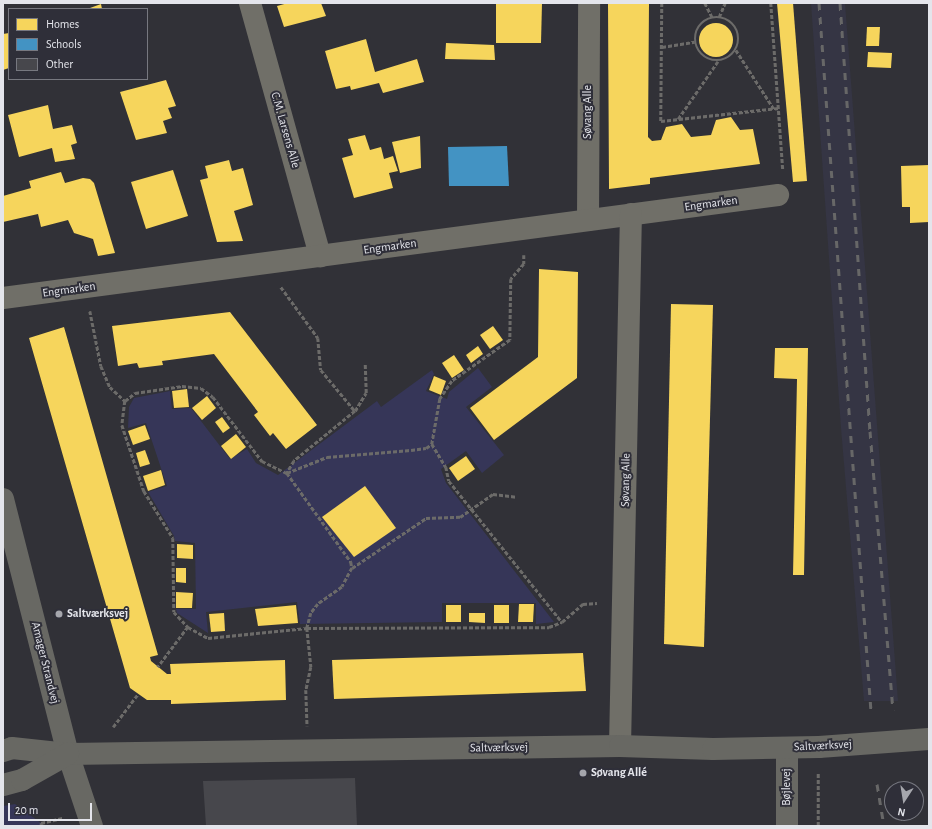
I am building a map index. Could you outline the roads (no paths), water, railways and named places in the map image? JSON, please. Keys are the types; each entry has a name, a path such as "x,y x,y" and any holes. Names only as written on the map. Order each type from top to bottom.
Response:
{"street":[{"name":"C.M. Larsens Alle","path":"250,3 320,256"},
{"name":"Søvang Alle","path":"588,220 589,3"},
{"name":"Engmarken","path":"3,298 778,195"},
{"name":"Søvang Alle","path":"620,746 631,214"},
{"name":"Amager Strandvej","path":"3,499 68,754 92,826"},
{"name":"Saltværksvej","path":"3,750 12,748 68,754 620,746 787,748 929,739"},
{"name":"Bøjlevej","path":"787,748 787,826"},
{"path":"3,785 22,780 68,754"}],"railway":[{"path":"819,3 871,711"},
{"path":"840,3 870,431 893,710"},
{"path":"877,784 884,826"},
{"path":"903,821 903,826"}],"place":[{"name":"Saltværksvej","path":"59,614"},
{"name":"Søvang Allé","path":"583,773"}]}
